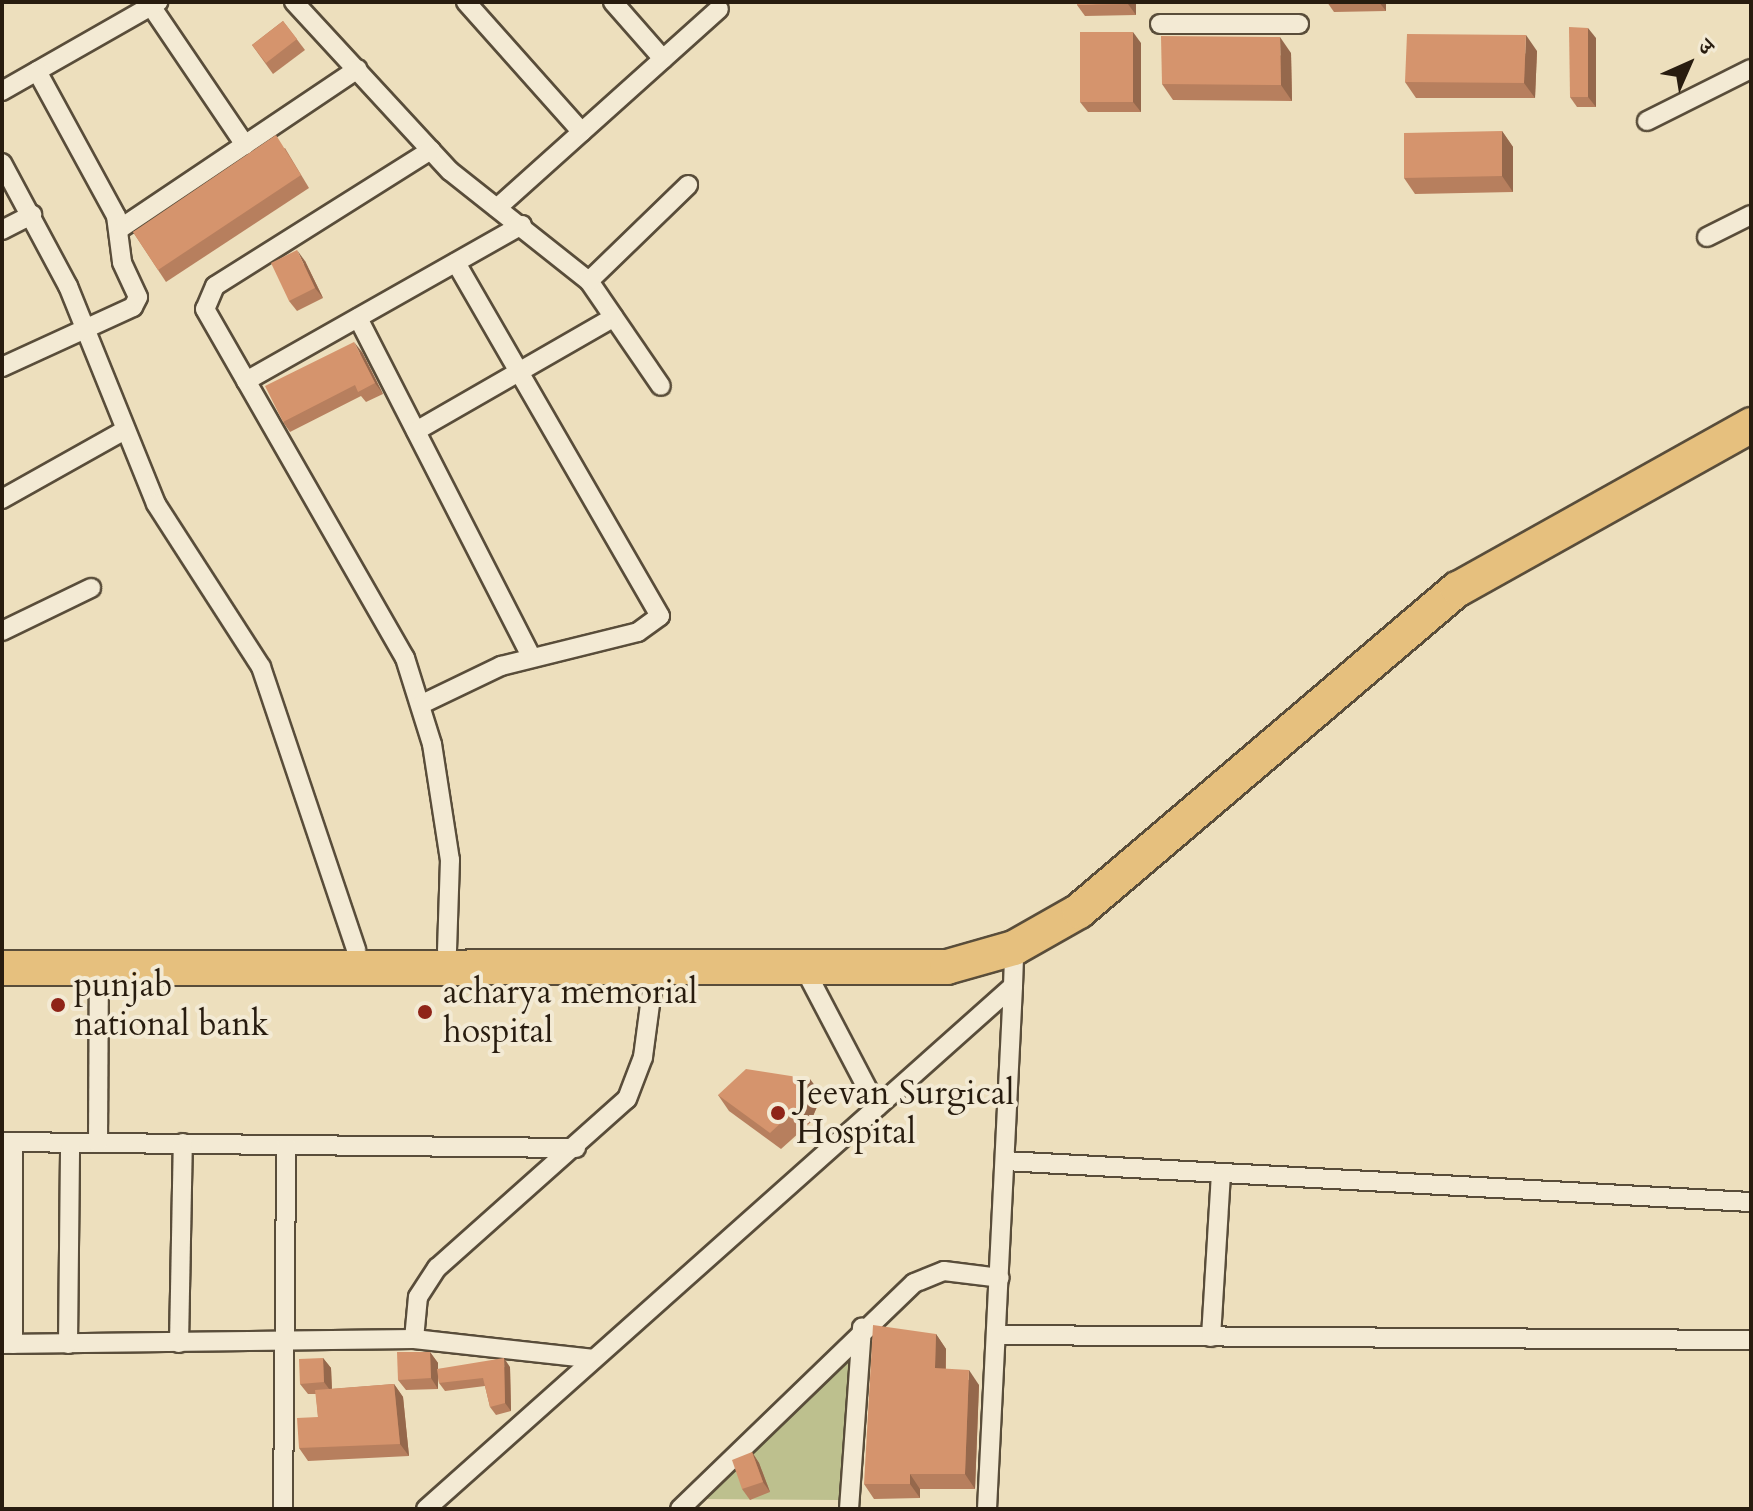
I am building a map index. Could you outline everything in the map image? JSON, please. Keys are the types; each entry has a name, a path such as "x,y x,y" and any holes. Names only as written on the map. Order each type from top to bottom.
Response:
{"highway":[{"path":"2,968 947,967 1002,951 1079,911 1458,589 1751,425"},
{"path":"2,949 948,947 1002,951"}],"street":[{"path":"466,2 582,132"},
{"path":"613,2 663,59"},
{"path":"2,91 155,4 245,145"},
{"path":"303,5 431,150 497,208 589,281 661,386"},
{"path":"497,208 719,9"},
{"path":"1160,24 1299,24"},
{"path":"121,228 358,69"},
{"path":"1647,121 1751,69"},
{"path":"2,367 85,329 138,297 122,262 121,228 37,71"},
{"path":"431,150 206,296 213,326 388,621 422,704 450,860 447,950"},
{"path":"2,163 32,215 85,329 156,504 261,667 356,950"},
{"path":"589,281 688,185"},
{"path":"2,230 32,215"},
{"path":"1707,237 1751,215"},
{"path":"246,381 522,225"},
{"path":"422,704 531,656 638,632 660,616 517,374 456,263"},
{"path":"416,431 614,317"},
{"path":"358,318 531,656"},
{"path":"2,499 125,430"},
{"path":"2,631 91,588"},
{"path":"987,1509 1013,986 1002,951"},
{"path":"803,966 877,1107"},
{"path":"414,1339 418,1297 437,1268 576,1148 627,1099 643,1057 655,967"},
{"path":"98,1143 99,968"},
{"path":"426,1509 1013,986"},
{"path":"576,1148 8,1142 8,1344 414,1339 594,1359"},
{"path":"179,1343 183,1143"},
{"path":"68,1344 70,1144"},
{"path":"283,1509 286,1145"},
{"path":"1005,1161 1751,1202"},
{"path":"1211,1337 1221,1173"},
{"path":"680,1509 862,1327 927,1275 1000,1278"},
{"path":"849,1509 862,1327"},
{"path":"998,1335 1751,1340"}],"green space":[{"path":"855,1354 842,1500 703,1499"}],"building":[{"path":"1077,2 1128,2 1128,4 1077,5"},
{"path":"283,21 297,39 266,63 252,45"},
{"path":"1569,27 1588,28 1588,97 1570,97"},
{"path":"1080,32 1133,32 1133,102 1080,102"},
{"path":"1407,34 1526,35 1524,83 1405,82"},
{"path":"1161,36 1280,37 1281,85 1162,84"},
{"path":"1502,131 1502,176 1404,178 1404,133"},
{"path":"276,135 301,175 158,270 133,232"},
{"path":"297,250 315,288 289,301 271,263"},
{"path":"354,342 375,383 358,392 355,385 283,422 265,386"},
{"path":"746,1069 810,1079 798,1107 770,1133 718,1095"},
{"path":"873,1325 936,1334 935,1368 969,1370 965,1474 910,1474 910,1484 864,1484"},
{"path":"397,1352 430,1352 431,1378 398,1380"},
{"path":"323,1358 324,1382 300,1384 299,1359"},
{"path":"504,1358 505,1403 490,1407 483,1378 439,1383 437,1369"},
{"path":"394,1384 400,1444 299,1448 297,1418 318,1417 315,1390"},
{"path":"752,1452 763,1482 742,1489 732,1460"}],"place":[{"name":"punjab national bank","path":"58,1005"},
{"name":"acharya memorial hospital","path":"425,1012"},
{"name":"Jeevan Surgical Hospital","path":"778,1113"}]}
